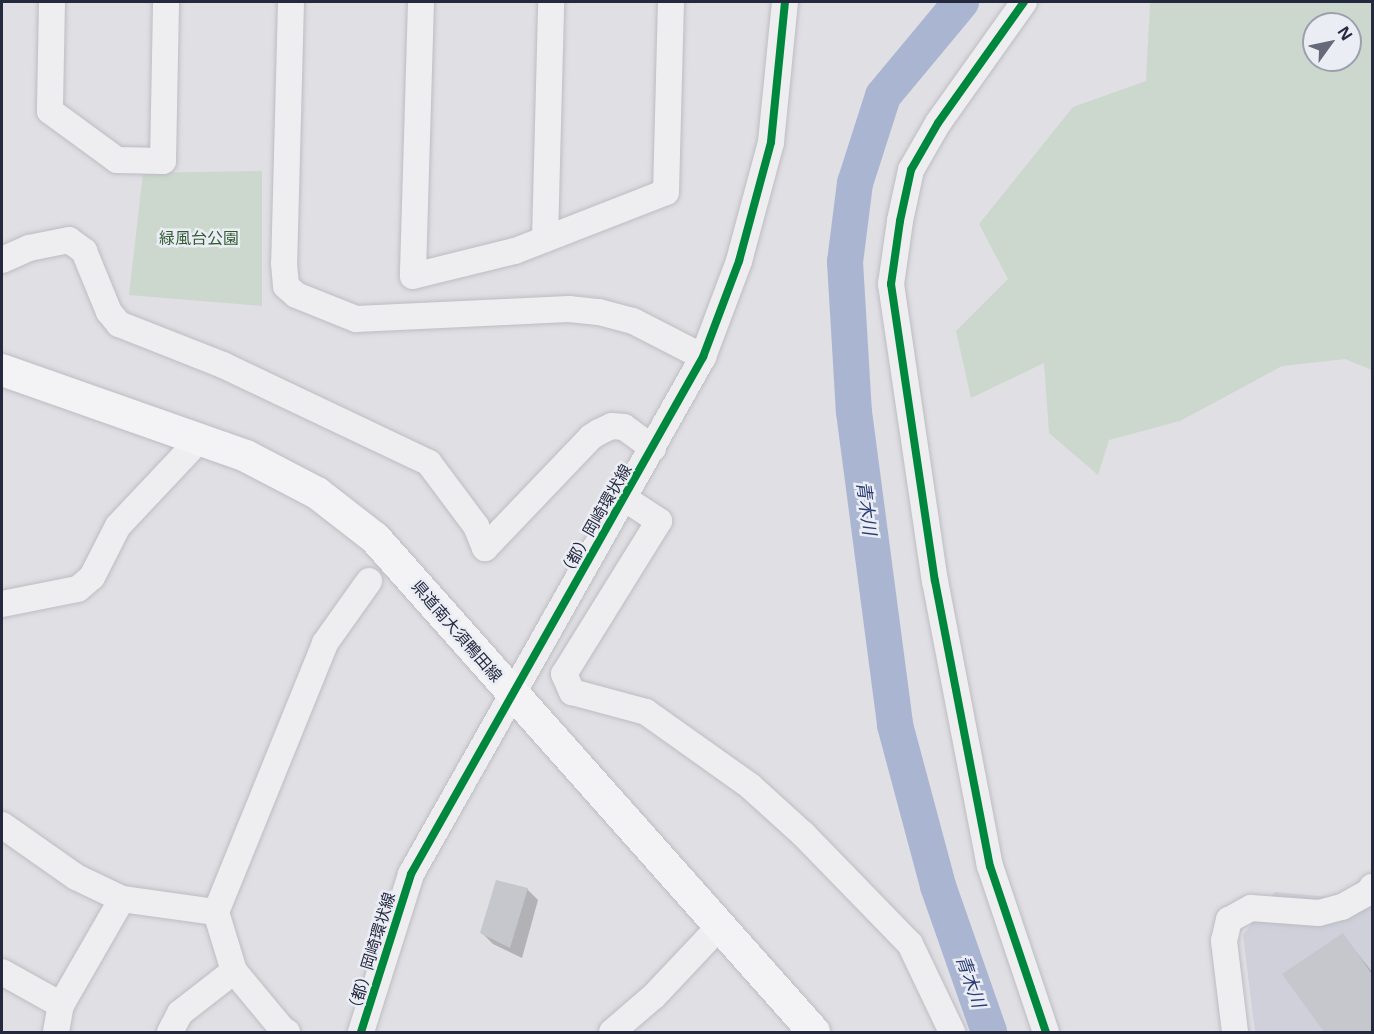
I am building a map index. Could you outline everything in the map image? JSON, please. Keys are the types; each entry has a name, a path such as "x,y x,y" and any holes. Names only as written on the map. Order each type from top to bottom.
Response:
{"main road":[{"name":"県道南大須鴨田線","path":"2,370 246,456 317,493 375,538 814,1032"}],"street":[{"path":"52,2 50,111 117,160 163,161 166,2"},
{"path":"291,2 284,263 286,286 296,295 357,319 569,309 599,312 633,321 703,357"},
{"path":"421,2 413,276 515,251 666,192 670,2"},
{"path":"545,239 551,2"},
{"name":"（都）岡崎環状線","path":"361,1032 411,874 511,693 703,357 739,261 771,142 785,2"},
{"path":"1024,2 938,123 911,170 900,221 891,284 935,581 990,866 1046,1032"},
{"path":"2,260 29,248 69,240 84,251 109,312 119,324 224,365 429,463 477,526 485,548 591,437 599,432 612,426 624,428 653,448"},
{"path":"2,604 78,589 92,577 118,526 198,440"},
{"path":"624,498 659,521 564,674 572,692 646,712 750,786 803,834 910,944 952,1032"},
{"path":"284,1032 234,971 216,912 325,643 369,581"},
{"path":"2,825 76,877 122,899 216,912"},
{"path":"1235,1032 1224,941 1228,920 1251,908 1319,913 1342,907 1369,892 1372,887"},
{"path":"56,1032 62,1005 122,899"},
{"path":"612,1032 654,996 720,926"},
{"path":"170,1032 180,1013 234,971"},
{"path":"2,972 62,1005"}],"shaded area":[{"path":"1275,892 1372,901 1372,1032 1255,1032 1243,935"}],"green space":[{"path":"1153,2 1372,2 1372,370 1345,359 1282,366 1180,421 1109,440 1098,475 1049,433 1044,363 971,398 956,331 1008,279 979,224 1073,107 1146,81 1150,4"},
{"name":"緑風台公園","path":"262,171 262,306 129,295 143,173"}],"building":[{"path":"496,880 528,888 510,948 480,933"},
{"path":"1343,933 1372,974 1372,1032 1324,1032 1282,974"}],"waterway":[{"name":"青木川","path":"961,2 883,96 855,183 845,262 854,412 895,725 938,886 989,1032"}],"cycle path":[{"path":"361,1032 411,874 703,357 739,261 771,142 785,2"},
{"path":"1024,2 938,123 911,170 900,221 891,284 935,581 990,866 1046,1032"}]}
